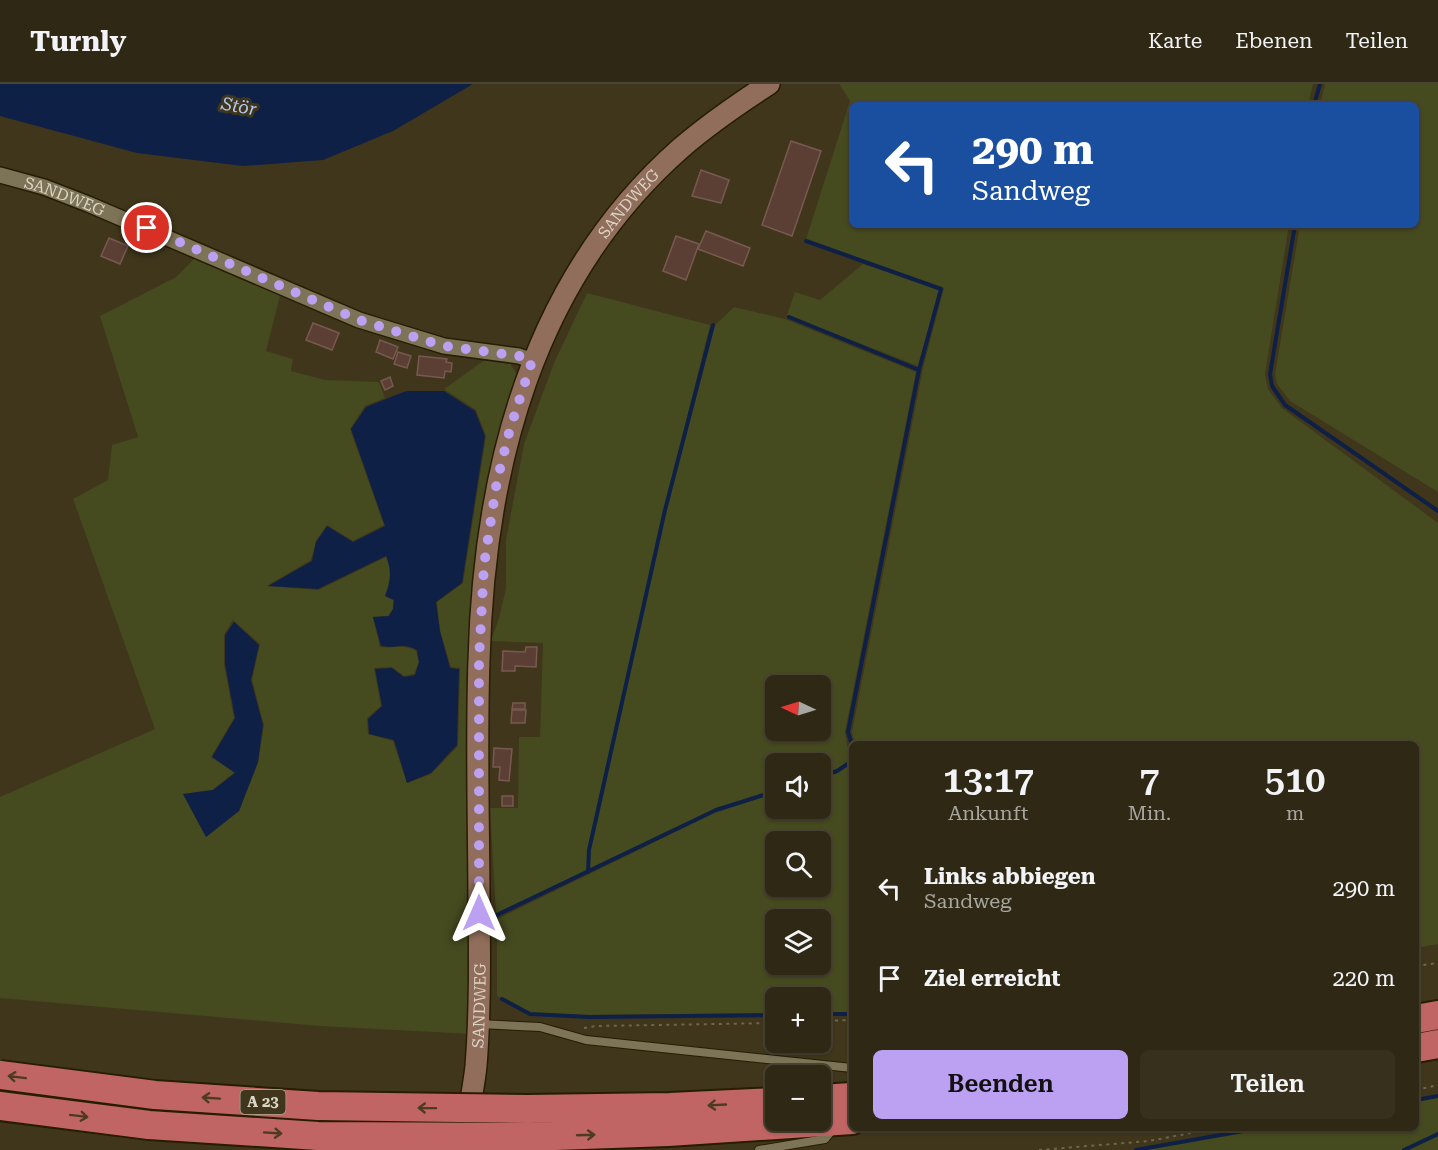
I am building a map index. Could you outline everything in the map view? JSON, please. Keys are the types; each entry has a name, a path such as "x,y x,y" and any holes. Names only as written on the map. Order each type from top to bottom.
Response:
{"highway":[{"path":"1419,1018 1438,1015"},
{"path":"1419,1047 1438,1044"},
{"name":"A 23","path":"0,1075 155,1095 668,1132 848,1112"},
{"name":"A 23","path":"0,1106 149,1125 318,1136 527,1123 670,1107 765,1103"},
{"path":"831,1104 848,1112"}],"street":[{"name":"SANDWEG","path":"463,1150 476,1067 478,1024 480,967 479,660 484,565 497,481 510,429 532,361 564,297 609,226 647,182 680,149 728,110 769,84"},
{"name":"SANDWEG","path":"0,175 44,187 88,204 359,320 444,346 519,356 532,361"}],"lane":[{"path":"478,1024 540,1027 586,1040 849,1068"},
{"path":"759,1150 825,1139 848,1112"}],"path":[{"path":"1419,966 1438,963"},
{"path":"831,1021 849,1020"},
{"path":"559,1032 596,1026 765,1023"},
{"path":"1419,1089 1438,1085"},
{"path":"1039,1150 1149,1141 1201,1131"}],"green space":[{"path":"839,84 1313,84 1309,102 850,101"},
{"path":"1325,84 1438,84 1438,492 1290,401 1277,384 1275,374 1299,228 1419,228 1419,102 1321,102"},
{"path":"849,104 849,228 1289,228 1265,374 1268,389 1282,408 1438,523 1438,944 1419,947 1419,741 854,741 852,732 923,368 944,288 806,239"},
{"path":"197,256 281,292 266,351 293,359 291,371 325,380 379,382 385,398 365,406 350,429 384,525 353,541 327,525 316,541 311,560 267,586 318,590 386,557 390,576 385,596 393,600 393,609 388,616 373,617 380,647 411,649 416,651 419,662 414,674 404,676 392,667 374,668 381,706 367,718 368,734 393,741 407,783 431,774 458,746 460,668 451,667 440,631 437,602 463,583 486,436 476,410 444,389 486,359 510,363 518,377 494,457 476,558 469,662 471,1034 319,1026 0,998 0,797 155,729 73,499 108,480 112,445 138,437 100,316 176,277","holes":["233,620 260,644 252,680 264,725 258,763 239,811 206,837 183,794 212,790 235,772 211,757 234,718 224,664 224,635"]},
{"path":"863,264 940,289 918,366 787,315 795,292 820,300"},
{"path":"587,293 710,325 664,510 588,850 587,871 496,913 490,808 518,808 519,737 540,737 543,643 491,641 506,588 506,540 524,444 554,363"},
{"path":"734,307 785,319 916,372 845,732 849,761 831,772 831,753 765,753 765,793 715,809 589,869 590,850 666,511 715,325"},
{"path":"849,764 849,1012 831,1012 831,987 765,987 765,1013 589,1015 531,1013 497,996 497,919 716,812 765,796 765,819 831,819 831,775"},
{"path":"1438,1096 1438,1132 1401,1150 1143,1150 1247,1131 1419,1131 1419,1099"},
{"path":"1438,1135 1438,1150 1406,1150"}],"water":[{"name":"Stör","path":"0,84 473,84 393,131 323,160 243,166 137,153 0,116"},
{"path":"406,391 444,391 475,411 485,436 462,583 436,602 440,631 450,668 459,669 457,745 431,773 407,783 394,740 369,734 368,719 382,706 375,669 392,668 404,677 415,675 419,662 417,650 403,646 381,646 373,617 389,616 394,600 385,596 390,576 386,556 318,589 268,586 312,561 316,542 327,526 353,542 385,526 351,429 366,407"},
{"path":"234,622 259,645 251,680 263,725 258,762 239,811 206,837 183,794 213,790 235,773 212,757 235,718 225,664 225,635"}],"building":[{"path":"791,141 821,151 792,236 762,225"},
{"path":"701,170 729,180 721,203 692,196"},
{"path":"706,231 750,248 743,266 698,249"},
{"path":"676,236 699,244 686,280 663,271"},
{"path":"109,238 128,246 120,264 101,256"},
{"path":"313,323 339,333 332,350 306,340"},
{"path":"380,340 398,347 393,359 376,352"},
{"path":"398,352 411,356 407,368 394,364"},
{"path":"419,356 447,359 446,362 452,363 451,372 445,371 444,378 417,375"},
{"path":"390,377 393,386 385,390 381,381"},
{"path":"526,647 537,647 536,667 515,666 515,671 502,671 503,651 525,652"},
{"path":"513,703 525,703 525,709 512,709"},
{"path":"512,710 526,710 525,723 511,723"},
{"path":"494,748 512,749 509,781 499,780 500,767 493,767"},
{"path":"502,796 513,796 513,806 502,806"}],"waterway":[{"path":"1315,102 1320,84"},
{"path":"1294,228 1270,374 1272,386 1285,405 1438,511"},
{"path":"806,241 941,289 919,370"},
{"path":"789,317 919,370 848,732 851,741"},
{"path":"588,872 589,850 665,510 713,325"},
{"path":"831,773 849,763"},
{"path":"497,915 716,810 765,794"},
{"path":"502,999 530,1014 589,1017 765,1015"},
{"path":"831,1014 849,1014"},
{"path":"1419,1099 1438,1096"},
{"path":"1136,1150 1243,1131"},
{"path":"1404,1150 1438,1134"}],"route":[{"path":"147,228 359,320 444,346 519,356 532,361 510,429 497,481 484,565 479,660 479,913"}]}
